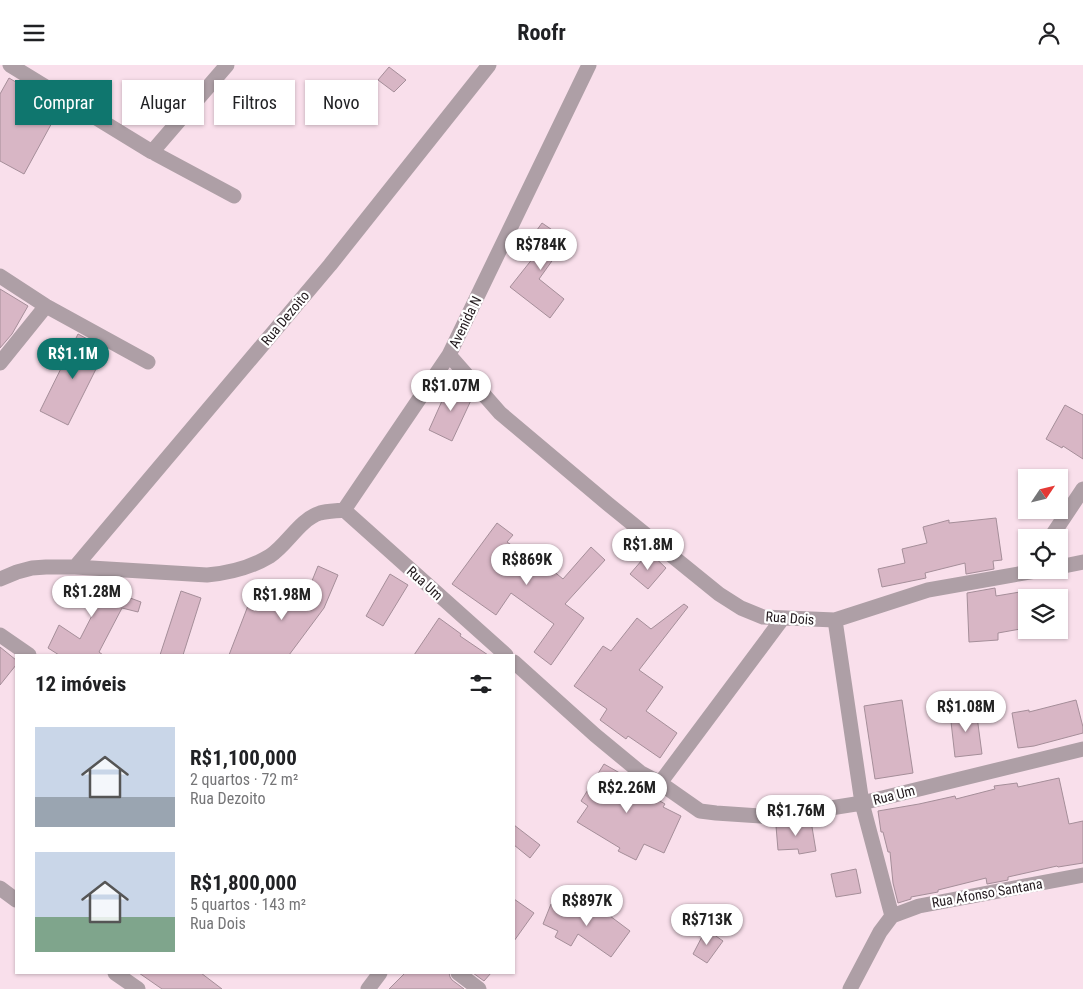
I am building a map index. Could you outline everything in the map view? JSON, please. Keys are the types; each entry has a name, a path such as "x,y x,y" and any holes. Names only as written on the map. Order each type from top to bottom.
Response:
{"street":[{"path":"10,65 152,152 234,197"},
{"path":"152,152 227,65"},
{"name":"Rua Dezoito","path":"75,567 330,265 489,65"},
{"name":"Avenida N","path":"344,510 449,355 589,65"},
{"path":"0,276 46,306 148,362"},
{"path":"0,363 46,306"},
{"name":"Rua Dois","path":"449,355 500,413 608,504 719,594 741,608 764,617 835,620 928,590 1018,574"},
{"path":"1056,529 1083,489"},
{"path":"0,579 16,572 46,567 207,575 228,573 244,569 271,555 308,519 321,513 344,510"},
{"name":"Rua Um","path":"344,510 505,654"},
{"path":"1068,565 1083,562"},
{"path":"660,783 783,618"},
{"path":"835,620 862,803 892,915 880,933 850,989"},
{"path":"0,635 28,654"},
{"name":"Rua Um","path":"515,663 595,735 641,773 660,783 700,811 774,817 862,803 1083,749"},
{"name":"Rua Afonso Santana","path":"892,915 919,906 1083,875"},
{"path":"0,888 15,899"},
{"path":"116,974 138,989"},
{"path":"368,989 379,974"},
{"path":"459,974 479,989"}],"building":[{"path":"389,67 406,80 394,92 378,80"},
{"path":"9,78 15,82 15,125 51,125 24,174 0,161 0,94"},
{"path":"542,223 567,240 539,279 564,299 550,318 510,287 537,253 526,245"},
{"path":"0,289 28,306 12,334 0,348"},
{"path":"78,334 106,349 68,425 40,411"},
{"path":"450,383 469,392 473,396 452,441 429,430"},
{"path":"1065,405 1083,415 1083,459 1063,446 1062,448 1046,439"},
{"path":"996,518 1002,560 993,561 994,569 966,574 965,563 925,573 926,578 882,587 878,569 905,563 902,549 927,543 923,527 949,520 949,523"},
{"path":"497,523 513,535 507,542 539,564 541,561 563,579 591,547 605,560 565,604 584,618 551,665 534,652 554,624 511,593 496,615 452,584"},
{"path":"649,552 666,568 648,589 630,574"},
{"path":"318,566 338,575 324,608 290,654 229,654 251,598 271,610 301,608"},
{"path":"390,574 408,585 383,626 366,616"},
{"path":"72,579 109,580 106,589 141,602 138,612 122,608 99,652 102,654 57,654 48,648 59,625 80,639 99,602 66,594"},
{"path":"995,588 996,596 1018,592 1018,629 998,633 998,640 969,642 967,593"},
{"path":"181,591 201,598 183,654 160,654"},
{"path":"684,604 688,607 639,670 663,687 646,711 677,733 660,758 628,736 626,739 600,720 607,709 574,686 603,646 611,651 637,618 651,629"},
{"path":"439,618 461,634 460,636 487,654 415,654"},
{"path":"0,647 15,659 15,666 0,685"},
{"path":"902,700 913,773 875,779 864,706"},
{"path":"1076,700 1083,733 1034,746 1018,748 1012,713 1029,710 1029,712"},
{"path":"976,709 982,754 955,757 950,713"},
{"path":"604,764 625,776 627,774 644,785 641,790 665,804 663,807 681,816 664,853 644,844 636,860 618,851 620,848 577,822 588,806 581,801"},
{"path":"1059,778 1069,824 1083,821 1083,863 1057,866 1008,877 1008,880 987,884 986,878 938,890 938,892 911,897 911,899 898,903 893,883 890,852 888,852 883,832 881,832 878,811 955,796 956,799 995,789 994,786 1017,783 1018,787"},
{"path":"811,821 816,851 799,854 798,849 778,850 776,826"},
{"path":"515,826 540,845 530,858 515,846"},
{"path":"856,869 861,893 836,897 831,874"},
{"path":"515,900 534,913 515,940"},
{"path":"586,901 630,931 611,957 578,934 571,946 555,937 558,931 543,924 551,904 578,915"},
{"path":"706,929 723,941 707,963 693,954"},
{"path":"140,974 202,974 222,989 162,989"},
{"path":"404,974 449,974 452,980 464,989 389,989"},
{"path":"474,974 490,974 484,981"}]}
